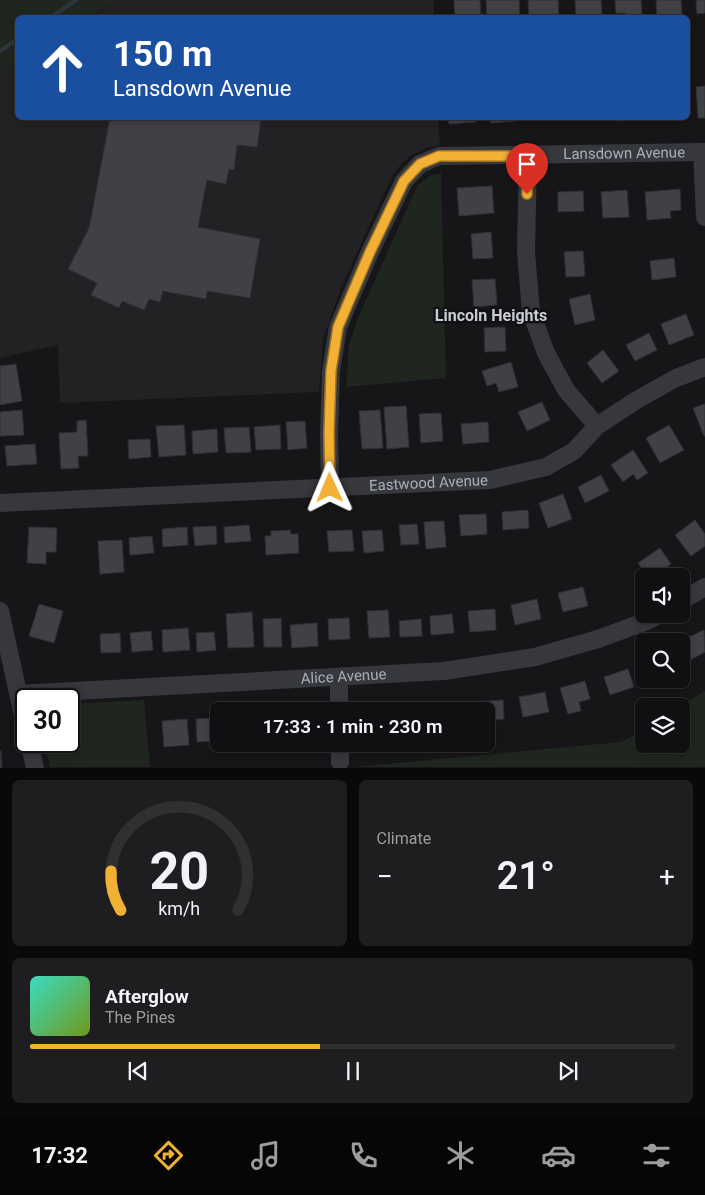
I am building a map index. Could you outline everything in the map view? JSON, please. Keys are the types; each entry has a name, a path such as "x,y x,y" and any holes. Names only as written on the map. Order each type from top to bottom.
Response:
{"street":[{"name":"Lansdown Avenue","path":"330,488 331,371 338,327 370,252 404,181 420,164 439,156 704,152"},
{"path":"704,152 705,217"},
{"path":"528,156 526,252 531,312 546,353 566,390 597,426"},
{"name":"Eastwood Avenue","path":"0,503 490,480 546,467 574,451 597,426 635,401 676,378 705,367"},
{"path":"690,596 705,587"},
{"path":"0,611 17,688"},
{"name":"Alice Avenue","path":"80,691 444,671 535,657 598,639 642,623"},
{"path":"339,677 339,702"},
{"path":"340,752 340,762"},
{"path":"32,753 35,768"}],"shaded area":[{"path":"0,0 118,0 93,15 15,15 15,63 0,73"},
{"path":"118,0 434,0 434,15 95,15"},
{"path":"15,63 15,120 438,120 440,145 426,148 412,155 401,164 391,178 341,288 323,339 319,392 60,403 58,345 0,358 0,73"},
{"path":"441,173 446,378 346,387 349,345 358,318 417,186 429,176"},
{"path":"705,691 705,767 354,767 621,742 635,734 635,753 690,753 690,700"},
{"path":"144,700 150,767 50,767 47,753 80,753 80,703"}],"building":[{"path":"454,0 480,0 481,15 455,15"},
{"path":"486,0 519,0 520,15 487,15"},
{"path":"528,0 558,0 559,15 529,15"},
{"path":"575,0 601,0 602,15 576,15"},
{"path":"615,0 641,0 642,15 616,13"},
{"path":"656,0 681,0 682,15 657,15"},
{"path":"696,0 705,0 705,13 697,14"},
{"path":"705,86 705,118 698,118 696,87"},
{"path":"110,120 261,120 257,147 237,145 234,170 229,169 226,184 207,180 198,227 260,239 250,298 207,291 206,299 163,291 160,302 149,299 144,310 122,301 119,308 91,295 97,283 68,269 89,228"},
{"path":"448,120 476,120 476,122 449,124"},
{"path":"490,120 516,120 516,121 491,123"},
{"path":"492,186 494,213 459,216 457,188"},
{"path":"680,189 681,210 670,211 671,218 647,220 645,192"},
{"path":"627,190 629,217 603,218 601,192"},
{"path":"583,191 584,211 558,212 558,192"},
{"path":"491,232 493,258 473,259 471,234"},
{"path":"583,251 585,276 566,277 564,252"},
{"path":"674,258 676,277 652,280 650,261"},
{"path":"495,279 497,305 474,307 472,280"},
{"path":"590,294 595,320 575,325 569,299"},
{"path":"686,314 694,335 669,345 661,324"},
{"path":"505,327 506,351 485,352 484,328"},
{"path":"649,333 657,350 635,361 626,345"},
{"path":"603,350 619,371 602,383 587,363"},
{"path":"511,362 518,387 499,392 496,383 487,386 482,371"},
{"path":"16,364 22,401 0,405 0,366"},
{"path":"542,402 550,420 527,431 518,412"},
{"path":"705,404 705,436 704,436 693,408"},
{"path":"406,406 409,447 387,449 384,407"},
{"path":"22,410 24,435 0,436 0,412"},
{"path":"380,410 383,448 362,449 359,411"},
{"path":"441,413 443,441 421,443 419,414"},
{"path":"86,420 88,456 78,456 79,468 61,469 59,433 77,432 77,421"},
{"path":"305,421 307,448 288,450 286,422"},
{"path":"488,422 489,442 463,444 461,424"},
{"path":"184,425 186,455 159,457 156,426"},
{"path":"280,425 281,449 256,450 254,427"},
{"path":"669,425 684,450 660,463 646,438"},
{"path":"249,427 251,452 226,453 224,428"},
{"path":"217,429 218,452 193,454 192,431"},
{"path":"150,439 151,457 129,459 128,440"},
{"path":"35,444 37,464 7,466 5,446"},
{"path":"633,450 648,473 637,480 633,474 623,482 611,465"},
{"path":"601,475 609,491 585,503 578,487"},
{"path":"563,494 572,519 548,528 539,503"},
{"path":"528,510 529,528 503,530 502,512"},
{"path":"486,514 487,534 461,536 459,515"},
{"path":"695,520 705,534 705,546 691,556 675,535"},
{"path":"444,521 446,547 426,549 424,522"},
{"path":"417,524 419,544 401,545 399,525"},
{"path":"249,525 251,541 225,543 224,527"},
{"path":"216,526 217,544 195,546 193,527"},
{"path":"29,527 57,528 56,552 46,552 46,564 27,563"},
{"path":"187,527 188,545 163,547 162,529"},
{"path":"290,530 291,534 298,534 299,553 266,555 265,536 271,536 271,531"},
{"path":"352,530 354,551 329,552 327,531"},
{"path":"382,530 384,551 364,553 362,531"},
{"path":"152,536 154,553 130,555 129,538"},
{"path":"122,540 124,572 100,574 98,541"},
{"path":"660,548 671,564 665,568 641,568 638,563"},
{"path":"583,587 588,606 563,612 558,593"},
{"path":"537,599 541,619 515,625 511,605"},
{"path":"39,604 63,611 54,643 29,636"},
{"path":"495,609 496,630 470,632 468,611"},
{"path":"388,610 390,637 369,638 367,611"},
{"path":"252,612 254,647 228,648 226,614"},
{"path":"452,614 454,633 431,635 430,616"},
{"path":"281,618 282,647 264,647 263,619"},
{"path":"349,618 350,639 329,640 328,619"},
{"path":"421,619 422,636 400,637 399,621"},
{"path":"317,623 318,646 292,648 290,625"},
{"path":"188,628 190,650 163,652 162,630"},
{"path":"704,630 705,652 690,660 690,637"},
{"path":"151,631 153,650 132,652 130,633"},
{"path":"214,632 216,650 197,652 196,633"},
{"path":"120,633 121,652 101,653 100,634"},
{"path":"628,669 634,687 610,695 604,677"},
{"path":"585,681 590,699 579,702 581,711 568,714 560,688"},
{"path":"545,692 549,712 523,717 519,697"},
{"path":"503,700 504,719 495,720 495,702 475,702"},
{"path":"210,718 210,741 197,742 196,719"},
{"path":"187,719 189,745 164,747 162,721"},
{"path":"1,751 2,768 0,768"}],"waterway":[{"path":"54,15 76,0"},
{"path":"0,51 15,41"}],"district":[{"name":"Lincoln Heights","path":"491,315"}],"route":[{"path":"330,488 331,371 338,327 370,252 404,181 420,164 439,156 528,156 527,194"}]}
